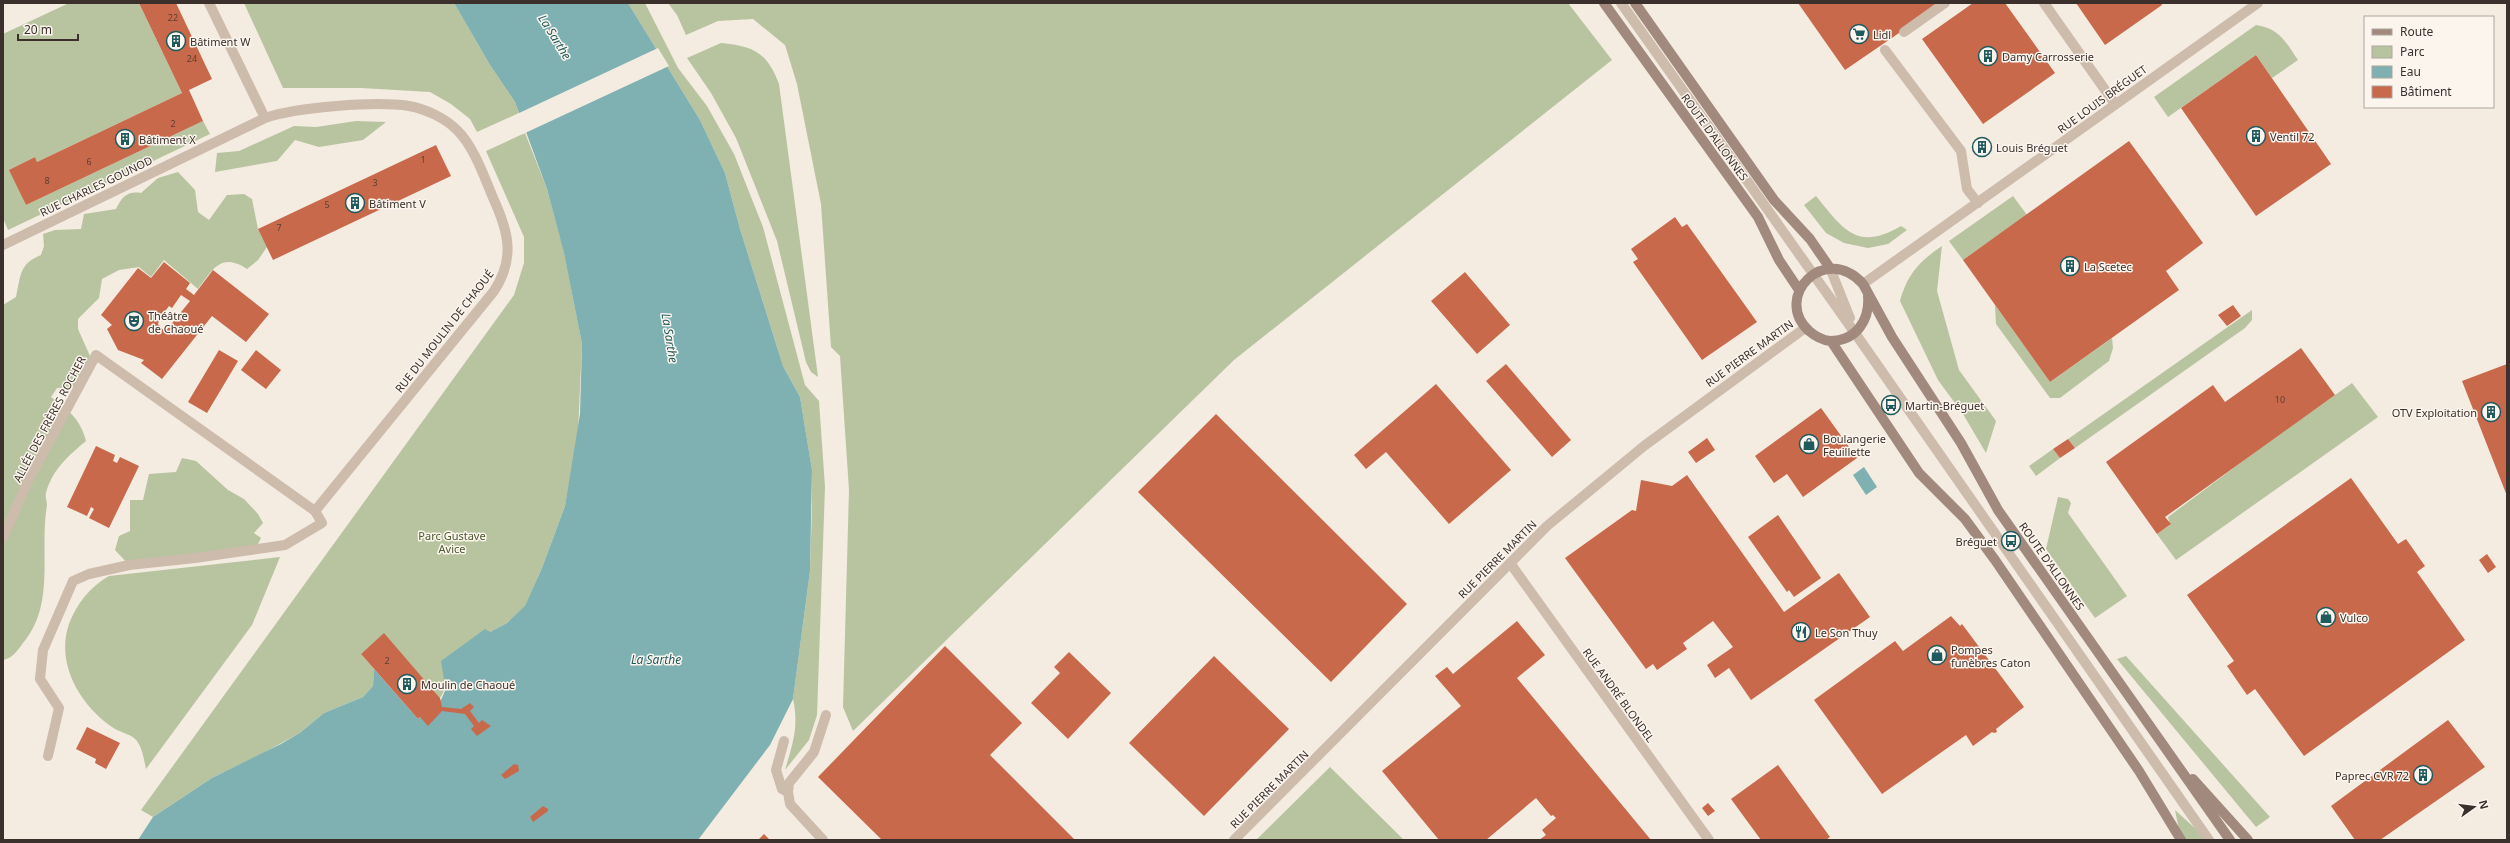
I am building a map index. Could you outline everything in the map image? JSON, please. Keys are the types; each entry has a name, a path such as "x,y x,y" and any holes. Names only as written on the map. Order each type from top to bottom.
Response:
{"main road":[{"name":"ROUTE D'ALLONNES","path":"1604,3 1758,217 1779,260 1799,290"},
{"name":"ROUTE D'ALLONNES","path":"1635,3 1774,200 1810,239 1830,268 1848,272 1862,284 1892,337 1961,443 1998,510 2230,840"},
{"path":"1830,268 1813,274 1805,281 1799,290 1797,310 1805,328 1821,339 1831,341 1843,339 1855,333"},
{"name":"ROUTE D'ALLONNES","path":"1855,333 1867,316 1868,296"},
{"path":"1831,341 1919,473 1965,519 1995,560 2135,766 2181,840"},
{"path":"2167,750 2248,840"}],"street":[{"path":"209,3 265,118"},
{"path":"1621,3 1855,333 2209,840"},
{"path":"1904,32 1945,3"},
{"path":"2044,3 2115,104"},
{"name":"RUE LOUIS BRÉGUET","path":"1862,284 2258,3"},
{"path":"1885,50 1961,151 1967,189 1978,203"},
{"name":"RUE DU MOULIN DE CHAOUÉ","path":"265,118 294,110 359,106 408,106 428,111 458,130 472,151 503,220 507,239 508,257 504,276 494,291 315,511"},
{"name":"RUE CHARLES GOUNOD","path":"3,245 265,118"},
{"path":"1830,268 1855,333"},
{"name":"RUE PIERRE MARTIN","path":"1234,840 1510,563 1594,485 1644,446 1805,328"},
{"name":"ALLÉE DES FRÈRES ROCHER","path":"3,538 26,485 96,354 315,511"},
{"path":"48,756 59,708 40,679 43,650 73,581 90,574 129,565 285,545 322,524 315,511"},
{"name":"RUE ANDRÉ BLONDEL","path":"1510,563 1709,840"},
{"path":"823,840 790,804 788,792 789,783 814,752 826,715"},
{"path":"784,741 776,770 782,789 788,792"}],"green space":[{"path":"69,3 139,3 182,93 37,162 35,157 10,170 26,205 203,121 210,134 8,230 3,218 3,34"},
{"path":"244,3 454,3 490,65 515,102 519,113 477,132 470,119 451,104 430,92 361,88 283,88"},
{"path":"628,3 645,3 678,68 707,106 734,154 763,227 805,385 819,401 825,487 817,715 809,740 785,770 794,734 795,709 793,699 810,571 812,470 800,397 783,366 740,229 725,173 700,120"},
{"path":"668,3 1568,3 1612,60 1234,360 853,731 843,707 849,490 840,356 831,347 821,204 797,84 785,45 753,19 718,21 686,35 677,15"},
{"path":"2256,25 2271,29 2281,37 2298,60 2272,78 2256,55 2168,117 2154,97"},
{"path":"721,43 742,46 758,53 769,65 779,84 818,377 811,372 806,362 777,241 736,138 711,93 687,58"},
{"path":"356,121 386,122 363,140 319,147 295,140 277,161 215,172 217,153 239,151 294,126 316,127"},
{"name":"Parc Gustave Avice","path":"525,133 547,189 564,252 582,344 578,433 565,506 542,568 525,607 507,623 490,632 451,678 440,698 384,634 361,654 374,669 373,686 363,697 324,713 301,732 262,754 212,778 153,817 141,810 514,295 524,263 524,237 486,151"},
{"path":"178,172 195,190 198,212 209,220 227,195 244,194 252,199 258,229 267,247 258,260 247,269 230,262 218,265 208,275 198,289 164,260 151,277 139,267 119,270 102,279 99,298 78,319 78,329 90,356 77,387 57,388 51,397 68,411 81,426 86,441 73,452 52,477 46,494 47,505 45,523 44,577 40,611 33,628 19,649 12,656 3,660 3,305 16,297 20,276 25,266 34,258 41,255 44,246 43,234 55,230 81,229 84,214 116,209 120,201 129,194 141,193 158,178"},
{"path":"1816,196 1843,227 1862,237 1873,237 1886,234 1901,226 1907,230 1888,244 1868,248 1844,243 1826,233 1804,205"},
{"path":"2013,196 2027,215 1963,260 1949,241"},
{"path":"1942,246 1937,291 1959,370 1996,421 1986,453 1963,414 1938,380 1900,301 1903,291 1915,269 1927,257"},
{"path":"1995,305 2050,382 2112,338 2113,348 2109,361 2060,398 2050,398 1996,324"},
{"path":"2252,310 2252,320 2245,328 2075,448 2068,439"},
{"path":"2352,383 2378,417 2176,560 2157,534 2170,525 2168,517 2259,449"},
{"path":"2053,449 2060,458 2036,476 2029,466"},
{"path":"182,458 196,461 228,490 244,499 258,514 263,523 254,533 261,538 257,546 129,565 115,550 119,536 130,531 130,500 143,500 149,474 176,472"},
{"path":"2058,497 2068,499 2071,503 2068,513 2127,596 2095,618 2046,549"},
{"path":"280,557 252,625 146,769 142,752 137,741 130,735 115,729 92,709 82,697 68,669 66,639 72,616 80,602 90,590 109,576"},
{"path":"2126,656 2270,817 2256,827 2117,659"},
{"path":"1330,767 1404,840 1256,840"},
{"path":"2175,810 2208,840 2181,840"}],"water":[{"name":"La Sarthe","path":"454,3 628,3 700,120 725,173 740,229 783,366 800,397 812,470 810,571 793,699 770,745 698,840 138,840 153,817 212,778 281,744 301,732 324,713 363,697 373,686 374,669 418,719 441,700 450,679 444,679 441,661 485,629 490,632 507,623 525,606 542,568 565,506 580,414 582,344 564,253 547,189 515,102 490,65"},
{"path":"1864,467 1877,487 1866,495 1853,475"}],"pier":[{"path":"658,48 669,66 523,134 517,114"}],"building":[{"name":"Bâtiment X","path":"139,3 176,3 212,79 189,90 203,121 26,205 9,170 35,157 37,162 182,93"},
{"name":"Lidl","path":"1798,3 1935,3 1937,7 1845,70"},
{"name":"Damy Carrosserie","path":"1973,3 2005,3 2055,73 1983,124 1922,39"},
{"path":"2076,3 2161,3 2162,5 2105,45"},
{"name":"Ventil 72","path":"2256,55 2331,164 2256,216 2181,108"},
{"name":"Louis Bréguet","path":"1984,137 1992,148 1980,157 1972,146"},
{"name":"La Scetec","path":"2129,141 2203,243 2166,271 2179,290 2050,382 1963,260"},
{"name":"Bâtiment V","path":"436,145 451,176 273,260 258,229"},
{"path":"1675,217 1682,227 1687,224 1757,322 1702,360 1633,262 1638,259 1631,249"},
{"name":"Théâtre de Chaoué","path":"164,262 190,283 186,289 194,295 213,270 269,314 246,342 212,316 162,379 141,363 144,360 118,350 107,329 112,325 101,315 138,268 151,278","holes":["181,295 190,301 165,332 158,324 160,318 169,306 172,308"]},
{"path":"1465,272 1510,325 1477,354 1431,301"},
{"path":"2233,305 2241,316 2227,326 2218,315"},
{"path":"2301,348 2335,395 2165,517 2171,524 2157,534 2106,462 2213,385 2225,402"},
{"path":"219,350 238,361 207,413 188,402"},
{"path":"256,350 281,370 266,389 241,370"},
{"path":"1506,364 1571,440 1552,457 1486,381"},
{"name":"OTV Exploitation","path":"2507,364 2507,496 2462,381"},
{"path":"1436,384 1511,470 1449,524 1386,452 1366,469 1354,455"},
{"name":"Boulangerie Feuillette","path":"1821,408 1857,458 1803,497 1787,474 1774,483 1755,456"},
{"path":"1216,414 1407,604 1331,682 1138,492"},
{"path":"1707,438 1715,450 1696,463 1688,452"},
{"path":"2068,439 2075,448 2060,458 2053,449"},
{"path":"96,446 115,455 113,461 117,463 120,457 139,466 109,528 89,518 94,509 91,507 87,516 67,507"},
{"path":"1687,475 1784,612 1839,573 1870,617 1751,700 1729,668 1715,678 1707,665 1733,647 1713,621 1683,643 1687,649 1657,670 1653,664 1646,669 1565,558 1632,510 1636,511 1641,480 1672,486"},
{"name":"Vulco","path":"2351,478 2398,544 2406,539 2425,566 2417,572 2465,640 2304,756 2255,689 2247,695 2227,666 2234,661 2187,595"},
{"path":"1778,515 1821,578 1794,597 1789,590 1787,592 1748,537"},
{"path":"2487,554 2496,567 2488,573 2479,560"},
{"path":"1951,616 1960,626 1962,624 2024,707 1996,729 1997,732 1992,732 1973,746 1966,735 1882,794 1814,700 1895,641 1903,651"},
{"path":"1517,621 1545,655 1517,678 1651,840 1539,840 1546,835 1542,830 1556,818 1553,815 1551,816 1536,798 1486,840 1439,840 1382,771 1461,706 1435,676 1447,667 1453,674"},
{"name":"Moulin de Chaoué","path":"384,633 440,698 442,707 461,709 470,703 474,707 470,711 479,723 482,720 491,726 477,736 471,729 474,726 465,714 442,711 428,726 420,717 418,719 361,654"},
{"path":"945,646 1022,723 990,755 1075,840 882,840 818,777"},
{"path":"1069,652 1111,693 1068,739 1031,703 1060,673 1054,667"},
{"path":"1214,656 1289,729 1204,816 1129,743"},
{"name":"Paprec CVR 72","path":"2448,720 2485,767 2380,840 2355,840 2331,806"},
{"path":"87,727 120,743 106,769 95,763 96,759 76,749"},
{"path":"514,764 518,765 519,771 505,779 501,775"},
{"path":"1778,765 1830,837 1826,840 1761,840 1731,799"},
{"path":"1708,803 1715,811 1708,816 1702,808"},
{"path":"543,806 548,809 548,811 533,822 530,817"},
{"path":"764,834 770,840 758,840"}],"place":[{"name":"Lidl","path":"1859,34"},
{"name":"Bâtiment W","path":"176,41"},
{"name":"Damy Carrosserie","path":"1988,56"},
{"name":"Ventil 72","path":"2256,136"},
{"name":"Bâtiment X","path":"125,139"},
{"name":"Louis Bréguet","path":"1982,147"},
{"name":"Bâtiment V","path":"355,203"},
{"name":"La Scetec","path":"2070,266"},
{"name":"Théâtre de Chaoué","path":"134,321"},
{"name":"Martin-Bréguet","path":"1891,405"},
{"name":"OTV Exploitation","path":"2491,412"},
{"name":"Boulangerie Feuillette","path":"1809,444"},
{"name":"Bréguet","path":"2011,541"},
{"name":"Vulco","path":"2326,617"},
{"name":"Le Son Thuy","path":"1801,632"},
{"name":"Pompes funèbres Caton","path":"1937,655"},
{"name":"Moulin de Chaoué","path":"407,684"},
{"name":"Paprec CVR 72","path":"2423,775"}]}
